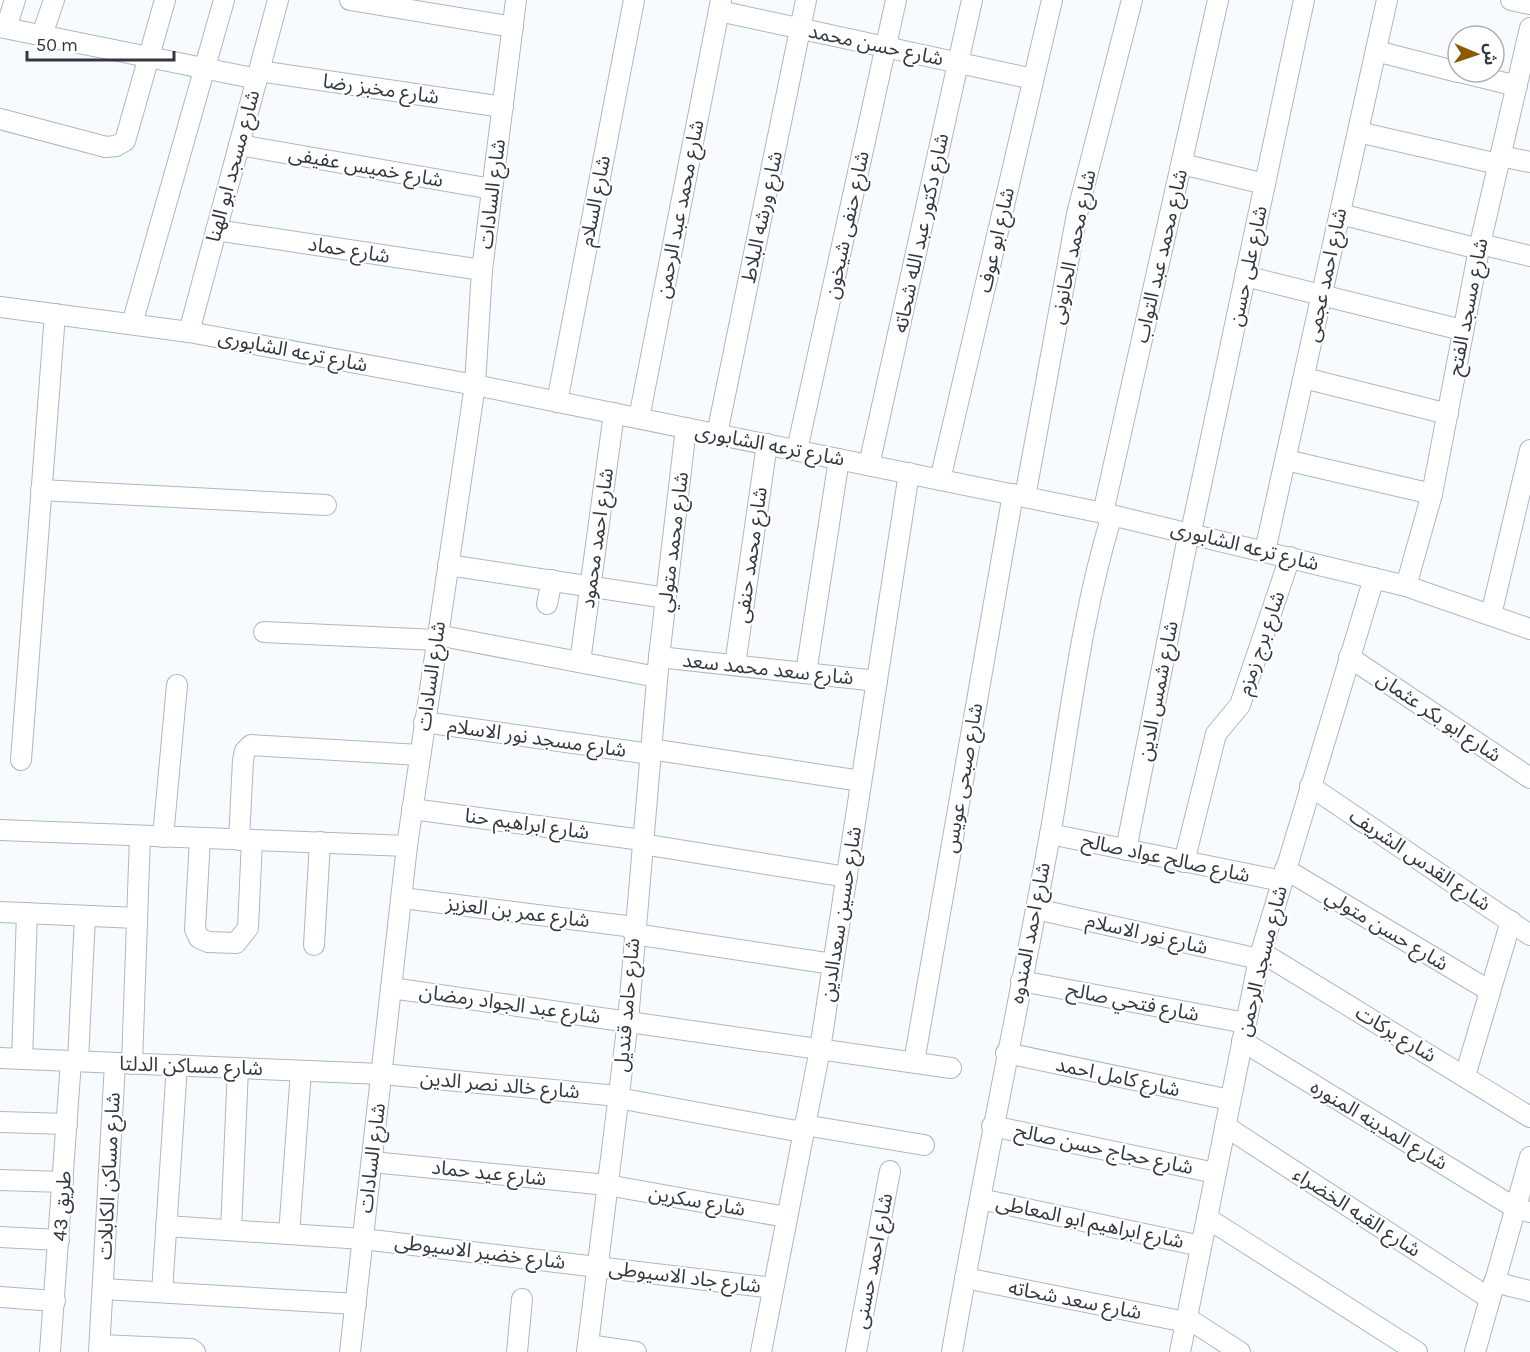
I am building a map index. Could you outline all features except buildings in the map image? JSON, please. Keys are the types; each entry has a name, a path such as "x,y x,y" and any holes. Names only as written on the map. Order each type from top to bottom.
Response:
{"street":[{"path":"3,27 15,0"},
{"path":"42,35 54,0"},
{"path":"0,119 106,147 116,146 125,141 165,0"},
{"path":"132,324 224,0"},
{"name":"شارع مسجد ابو الهنا","path":"189,332 278,0"},
{"path":"350,0 513,27"},
{"name":"شارع السادات","path":"350,1352 407,846 475,385 482,270 516,0"},
{"name":"شارع السلام","path":"556,402 634,0"},
{"name":"شارع ورشه البلاط","path":"717,434 806,0"},
{"name":"شارع حنفى شيخون","path":"797,450 896,0"},
{"name":"شارع دكتور عبد الله شحاته","path":"869,465 972,0"},
{"name":"شارع ابو عوف","path":"940,480 1052,0"},
{"name":"شارع محمد الحانونى","path":"1019,496 1077,214 1132,0"},
{"name":"شارع محمد عبد التواب","path":"1107,514 1218,0"},
{"name":"شارع على حسن","path":"1190,532 1305,0"},
{"name":"شارع احمد عجمى","path":"1265,551 1387,0"},
{"path":"1511,0 1530,4"},
{"name":"شارع حسن محمد","path":"720,5 801,29 1033,79"},
{"name":"شارع محمد عبد الرحمن","path":"639,418 720,5"},
{"name":"شارع مخبز رضا","path":"3,27 205,68 503,107"},
{"name":"شارع مسجد الفتح","path":"1406,586 1432,494 1479,247 1516,86 1527,57 1530,28"},
{"path":"1376,51 1446,69"},
{"path":"1506,84 1516,86"},
{"path":"1358,132 1499,160 1530,162"},
{"name":"شارع خميس عفيفى","path":"239,145 492,189"},
{"path":"1182,164 1265,184"},
{"path":"1340,214 1479,247 1530,256"},
{"name":"شارع حماد","path":"216,230 482,270"},
{"path":"1245,276 1462,330"},
{"name":"شارع ترعه الشابورى","path":"0,307 189,332 475,385 1107,514 1190,532 1406,586 1530,629"},
{"path":"21,759 55,314"},
{"path":"1304,378 1449,414"},
{"name":"شارع احمد محمود","path":"580,662 614,413"},
{"name":"شارع محمد متولي","path":"658,657 687,428"},
{"name":"شارع محمد حنفى","path":"735,665 767,444"},
{"path":"1491,615 1530,450"},
{"path":"806,673 838,459"},
{"path":"1286,460 1432,494"},
{"name":"شارع حسين سعدالدين","path":"761,1352 820,1048 909,473"},
{"path":"41,490 326,505"},
{"name":"شارع صبحى عويس","path":"914,1062 1019,496"},
{"name":"شارع احمد المندوه","path":"952,1352 992,1126 1050,834 1107,514"},
{"name":"شارع شمس الدين","path":"1126,850 1190,532"},
{"name":"شارع برج زمزم","path":"1185,862 1216,734 1240,705 1290,557"},
{"path":"448,565 666,598"},
{"name":"شارع مسجد الرحمن","path":"1180,1352 1260,956 1374,578"},
{"path":"548,604 552,580"},
{"path":"264,632 437,637 657,677"},
{"name":"شارع سعد محمد سعد","path":"658,657 877,681"},
{"name":"شارع حامد قنديل","path":"587,1349 628,1021 658,657"},
{"name":"شارع ابو بكر عثمان","path":"1349,657 1530,778"},
{"path":"163,837 177,685"},
{"name":"شارع مسجد نور الاسلام","path":"424,722 861,781"},
{"path":"200,838 195,920 199,938 208,942 236,942 243,936 249,919 244,751 251,745 259,744 420,755"},
{"name":"شارع القدس الشريف","path":"1310,786 1530,935"},
{"name":"شارع ابراهيم حنا","path":"412,809 642,842 847,877"},
{"path":"0,830 407,846"},
{"name":"شارع صالح عواد صالح","path":"1050,834 1185,862 1283,875"},
{"name":"شارع مساكن الكابلات","path":"99,1349 137,918 140,836"},
{"path":"314,945 320,843"},
{"name":"شارع حسن متولي","path":"1283,875 1490,991"},
{"name":"شارع عمر بن العزيز","path":"402,898 634,930 833,964"},
{"name":"شارع نور الاسلام","path":"1036,909 1260,956"},
{"path":"0,912 137,918"},
{"path":"22,1059 27,913"},
{"name":"طريق 43","path":"50,1352 85,916"},
{"path":"1465,1076 1511,921"},
{"name":"شارع بركات","path":"1260,956 1465,1076 1530,1117"},
{"name":"شارع فتحي صالح","path":"1021,981 1244,1032"},
{"name":"شارع عبد الجواد رمضان","path":"391,987 951,1068"},
{"name":"شارع المدينه المنوره","path":"1244,1032 1523,1211"},
{"name":"شارع كامل احمد","path":"1006,1053 1230,1100"},
{"name":"شارع مساكن الدلتا","path":"0,1058 382,1074"},
{"path":"162,1292 177,1065"},
{"path":"231,1230 238,1068"},
{"path":"289,1234 301,1071"},
{"name":"شارع خالد نصر الدين","path":"382,1074 618,1097 803,1128 924,1145"},
{"path":"0,1122 67,1124"},
{"name":"شارع حجاج حسن صالح","path":"992,1126 1215,1173"},
{"name":"شارع القبه الخضراء","path":"1225,1126 1492,1290 1530,1291"},
{"path":"1474,1352 1492,1290 1523,1211 1530,1157"},
{"name":"شارع عيد حماد","path":"372,1162 607,1185"},
{"name":"شارع احمد حسنى","path":"855,1352 890,1171"},
{"path":"0,1180 63,1182"},
{"name":"شارع سكرين","path":"607,1185 786,1217"},
{"name":"شارع ابراهيم ابو المعاطى","path":"980,1199 1201,1246"},
{"path":"1207,1218 1417,1352"},
{"name":"شارع خضير الاسيوطى","path":"166,1226 363,1239 597,1266"},
{"path":"0,1237 59,1240"},
{"name":"شارع جاد الاسيوطى","path":"597,1266 773,1288"},
{"name":"شارع سعد شحاته","path":"965,1278 1186,1320"},
{"path":"103,1289 356,1304"},
{"path":"0,1297 55,1301"},
{"path":"517,1352 522,1299"},
{"path":"1186,1320 1240,1352"},
{"path":"99,1349 191,1349 195,1352"},
{"path":"587,1349 636,1352"}]}
